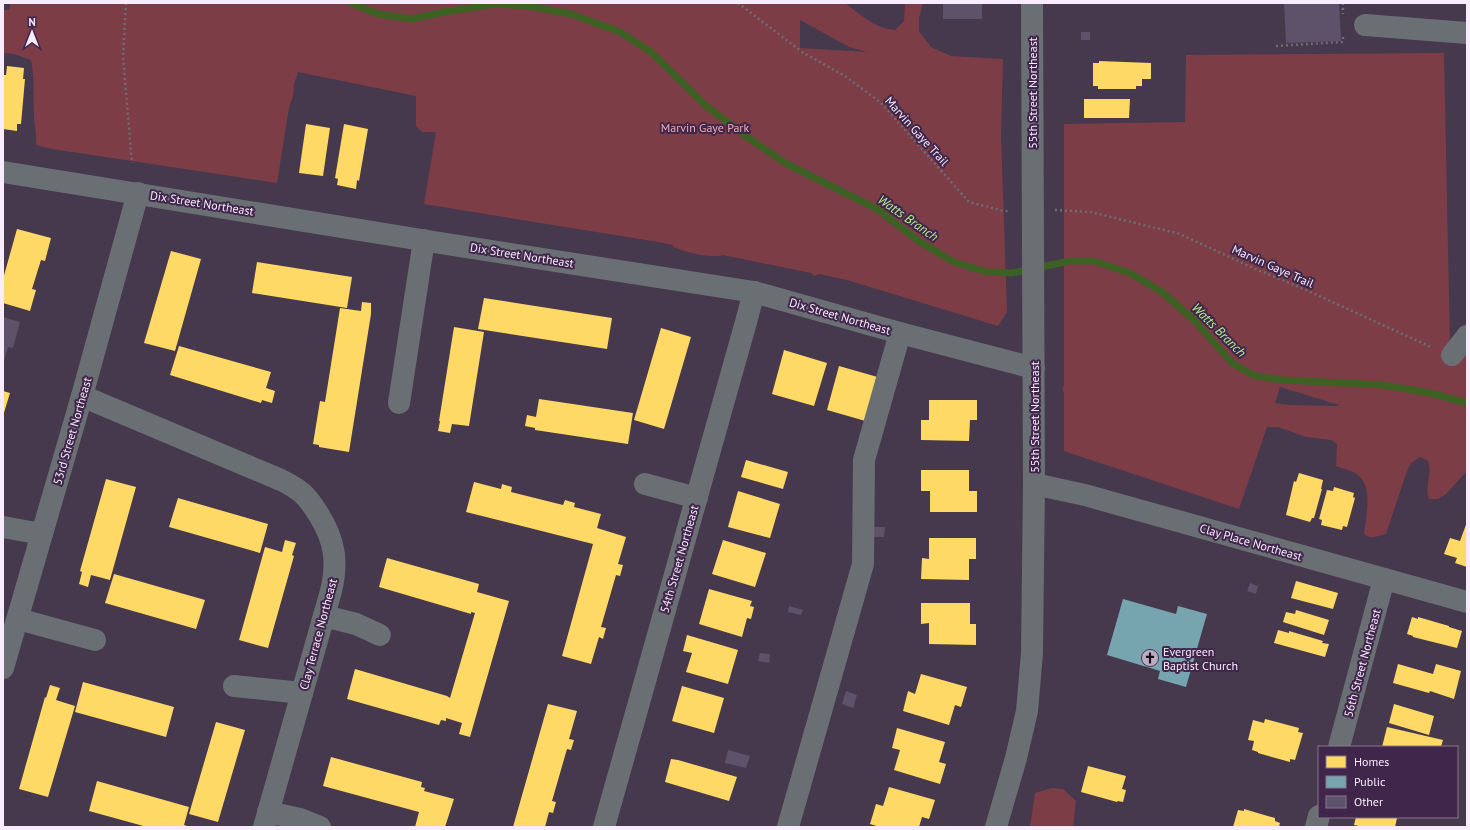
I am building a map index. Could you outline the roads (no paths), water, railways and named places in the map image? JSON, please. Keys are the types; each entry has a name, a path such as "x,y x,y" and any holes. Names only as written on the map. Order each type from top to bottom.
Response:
{"street":[{"name":"55th Street Northeast","path":"996,827 1022,732 1029,696 1032,653 1034,368 1032,3"},
{"path":"1365,25 1467,33"},
{"name":"Dix Street Northeast","path":"3,172 754,292 900,333 1034,368"},
{"name":"53rd Street Northeast","path":"3,668 82,396 138,193"},
{"path":"399,403 424,240"},
{"name":"54th Street Northeast","path":"604,827 754,292"},
{"path":"788,827 863,564 864,460 900,333"},
{"path":"1452,355 1467,336"},
{"name":"Clay Terrace Northeast","path":"82,396 281,480 303,494 314,507 328,530 333,548 334,576 266,820"},
{"path":"645,484 697,498"},
{"name":"Clay Place Northeast","path":"1034,484 1092,497 1467,602"},
{"path":"3,527 42,534"},
{"name":"56th Street Northeast","path":"1339,746 1384,579"},
{"path":"324,616 356,624 380,635"},
{"path":"18,619 95,640"},
{"path":"234,686 302,693"},
{"path":"266,820 300,819 320,827"}],"waterway":[{"name":"Watts Branch","path":"351,3 378,14 412,19 495,4 528,6 571,14 620,32 651,52 705,105 747,137 787,164 877,209 920,242 954,262 987,272 1012,273 1070,261 1094,261 1130,273 1162,292 1194,320 1232,363 1255,376 1283,380 1383,385 1430,393 1467,403"}],"place":[{"name":"Evergreen Baptist Church","path":"1150,658"}],"park label":[{"name":"Marvin Gaye Park","path":"705,127"}]}
